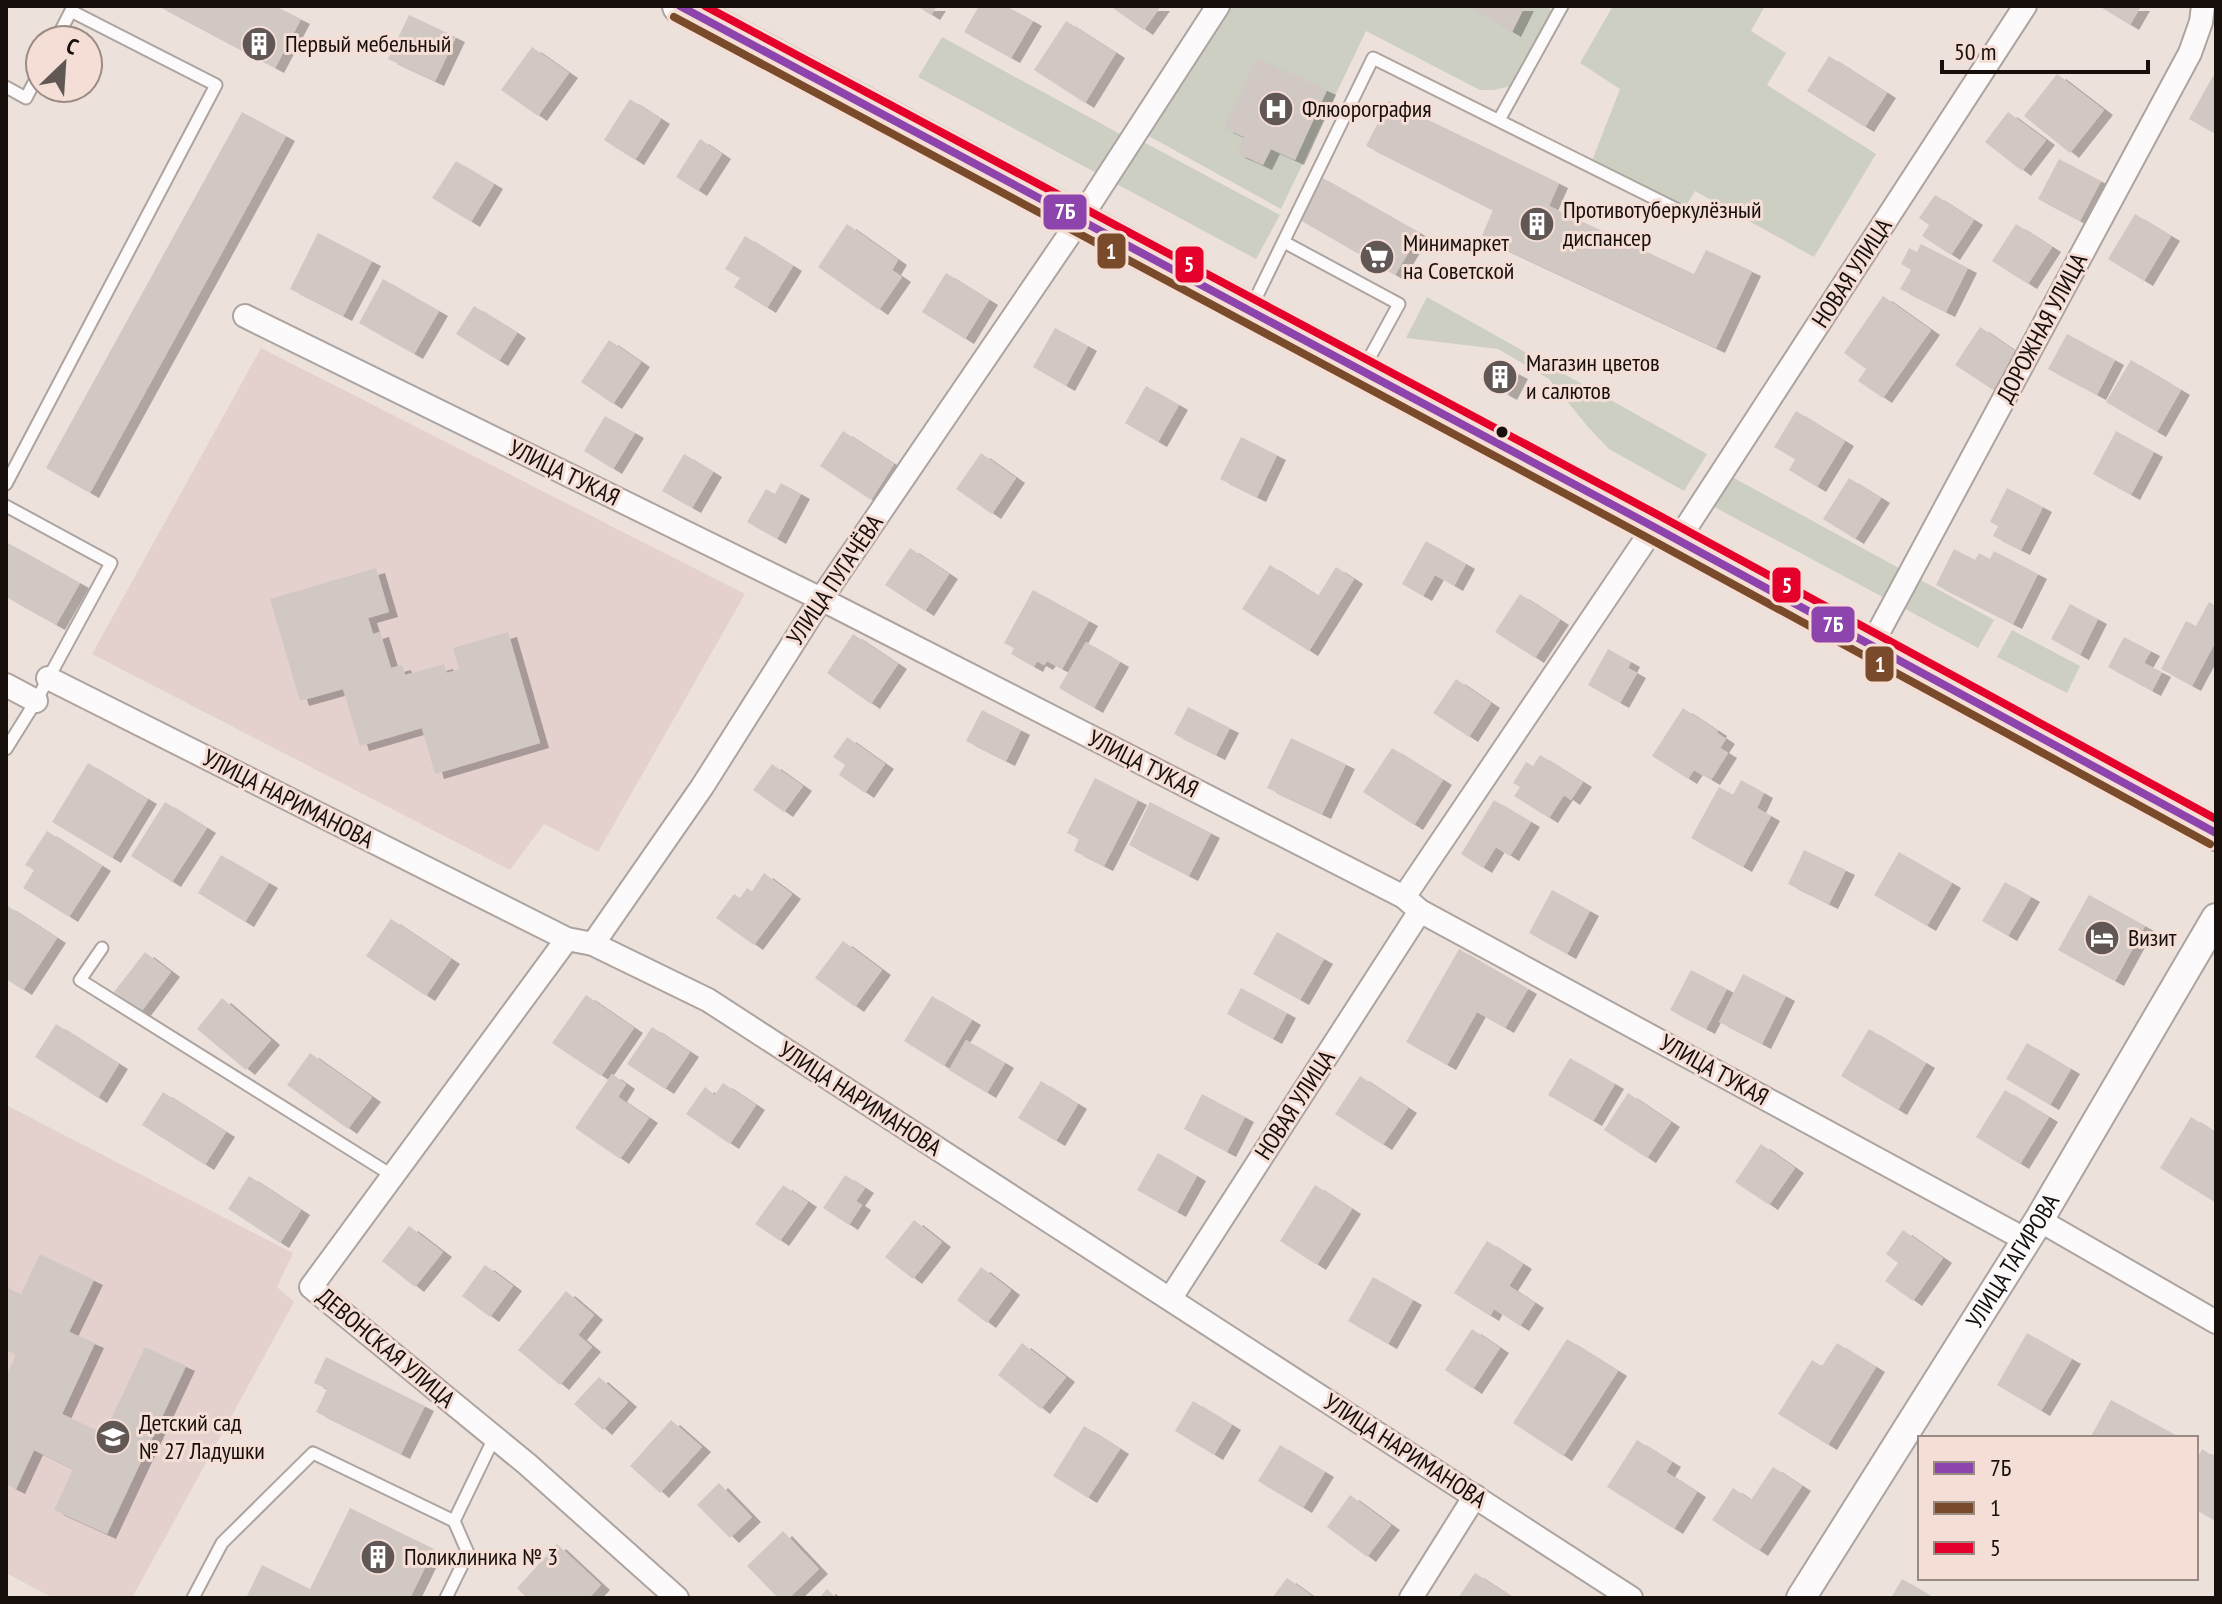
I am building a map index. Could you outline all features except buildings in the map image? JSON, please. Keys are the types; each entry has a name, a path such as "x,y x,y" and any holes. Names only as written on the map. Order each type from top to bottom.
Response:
{"main road":[{"path":"680,6 1250,309 2216,833"}],"street":[{"name":"УЛИЦА ПУГАЧЁВА","path":"593,944 702,787 821,599 1080,219 1218,6"},
{"name":"НОВАЯ УЛИЦА","path":"1170,1299 1412,904 2025,6"},
{"name":"ДОРОЖНАЯ УЛИЦА","path":"1871,646 2190,53 2203,6"},
{"name":"УЛИЦА ТУКАЯ","path":"245,316 821,599 2033,1230 2216,1322"},
{"name":"УЛИЦА НАРИМАНОВА","path":"48,678 567,939 593,944 708,1000 1631,1598"},
{"path":"6,685 36,701"},
{"name":"УЛИЦА ТАГИРОВА","path":"1801,1598 2033,1230 2216,918"},
{"name":"ДЕВОНСКАЯ УЛИЦА","path":"567,939 311,1287 527,1464 677,1598"},
{"path":"1411,1598 1475,1496"}],"lane":[{"path":"1499,120 1562,6"},
{"path":"6,484 216,85 72,8"},
{"path":"1250,309 1373,58 1682,212"},
{"path":"6,87 24,97"},
{"path":"1284,242 1399,304 1363,370"},
{"path":"6,506 111,563 36,701 6,749"},
{"path":"102,948 80,980 393,1176"},
{"path":"454,1521 494,1438"},
{"path":"193,1598 222,1543 313,1453 454,1521 468,1553 446,1598"}],"shaded area":[{"path":"1232,6 1549,6 1551,13 1512,86 1493,90 1480,90 1366,31 1281,209 1147,135"},
{"path":"1613,6 1765,6 1751,31 1786,53 1767,85 1876,154 1814,257 1695,191 1682,212 1590,166 1620,89 1580,63"},
{"path":"942,37 1131,140 1134,137 1280,215 1256,259 918,77"},
{"path":"1427,297 1707,454 1684,491 1609,449 1549,379 1498,349 1406,338"},
{"path":"261,348 745,594 598,852 544,824 510,870 92,654"},
{"path":"1723,472 1994,620 1978,648 1703,501"},
{"path":"2012,630 2080,666 2067,693 1997,657"},
{"name":"Детский сад № 27 Ладушки","path":"6,1105 293,1253 277,1287 294,1302 132,1598 53,1598 6,1573"}],"transit line":[{"name":"7Б","path":"680,6 1654,527 2216,833"},
{"name":"5","path":"705,6 1660,516 2216,819"},
{"name":"1","path":"674,17 1648,538 2210,844"}],"place":[{"name":"Первый мебельный","path":"259,44"},
{"name":"Флюорография","path":"1276,109"},
{"name":"Противотуберкулёзный диспансер","path":"1537,224"},
{"name":"Минимаркет на Советской","path":"1377,257"},
{"name":"Магазин цветов и салютов","path":"1500,377"},
{"name":"Визит","path":"2102,938"},
{"name":"Детский сад № 27 Ладушки","path":"113,1437"},
{"name":"Поликлиника № 3","path":"378,1557"}]}
